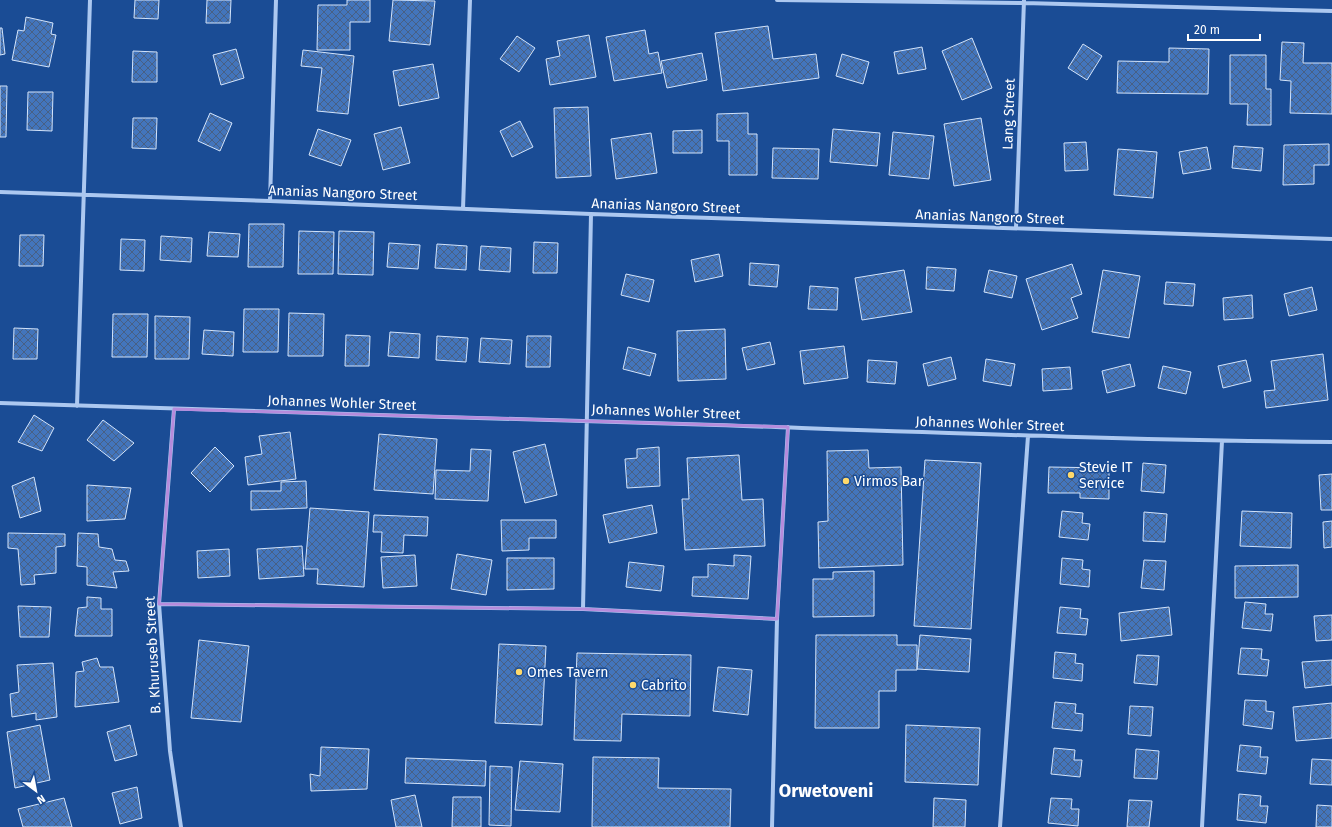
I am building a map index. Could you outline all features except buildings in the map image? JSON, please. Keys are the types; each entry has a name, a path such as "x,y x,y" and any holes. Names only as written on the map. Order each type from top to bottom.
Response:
{"street":[{"path":"77,406 90,0"},
{"path":"270,201 276,0"},
{"path":"463,209 470,0"},
{"path":"777,0 1024,2 1332,11"},
{"name":"Lang Street","path":"1016,228 1024,2"},
{"name":"Ananias Nangoro Street","path":"0,192 1332,239"},
{"path":"583,609 591,214"},
{"name":"Johannes Wohler Street","path":"0,403 788,427 1028,436 1332,442"},
{"name":"B. Khuruseb Street","path":"174,409 159,604 170,751 181,827"},
{"path":"772,827 777,619 788,427"},
{"path":"1000,827 1028,436"},
{"path":"1202,827 1222,441"},
{"path":"159,604 583,609 777,619"}],"highlighted area":[{"path":"174,409 788,427 777,619 583,609 159,604"}],"place":[{"name":"Stevie IT Service","path":"1071,475"},
{"name":"Virmos Bar","path":"846,481"},
{"name":"Omes Tavern","path":"519,672"},
{"name":"Cabrito","path":"633,685"}],"district":[{"name":"Orwetoveni","path":"826,791"}]}
